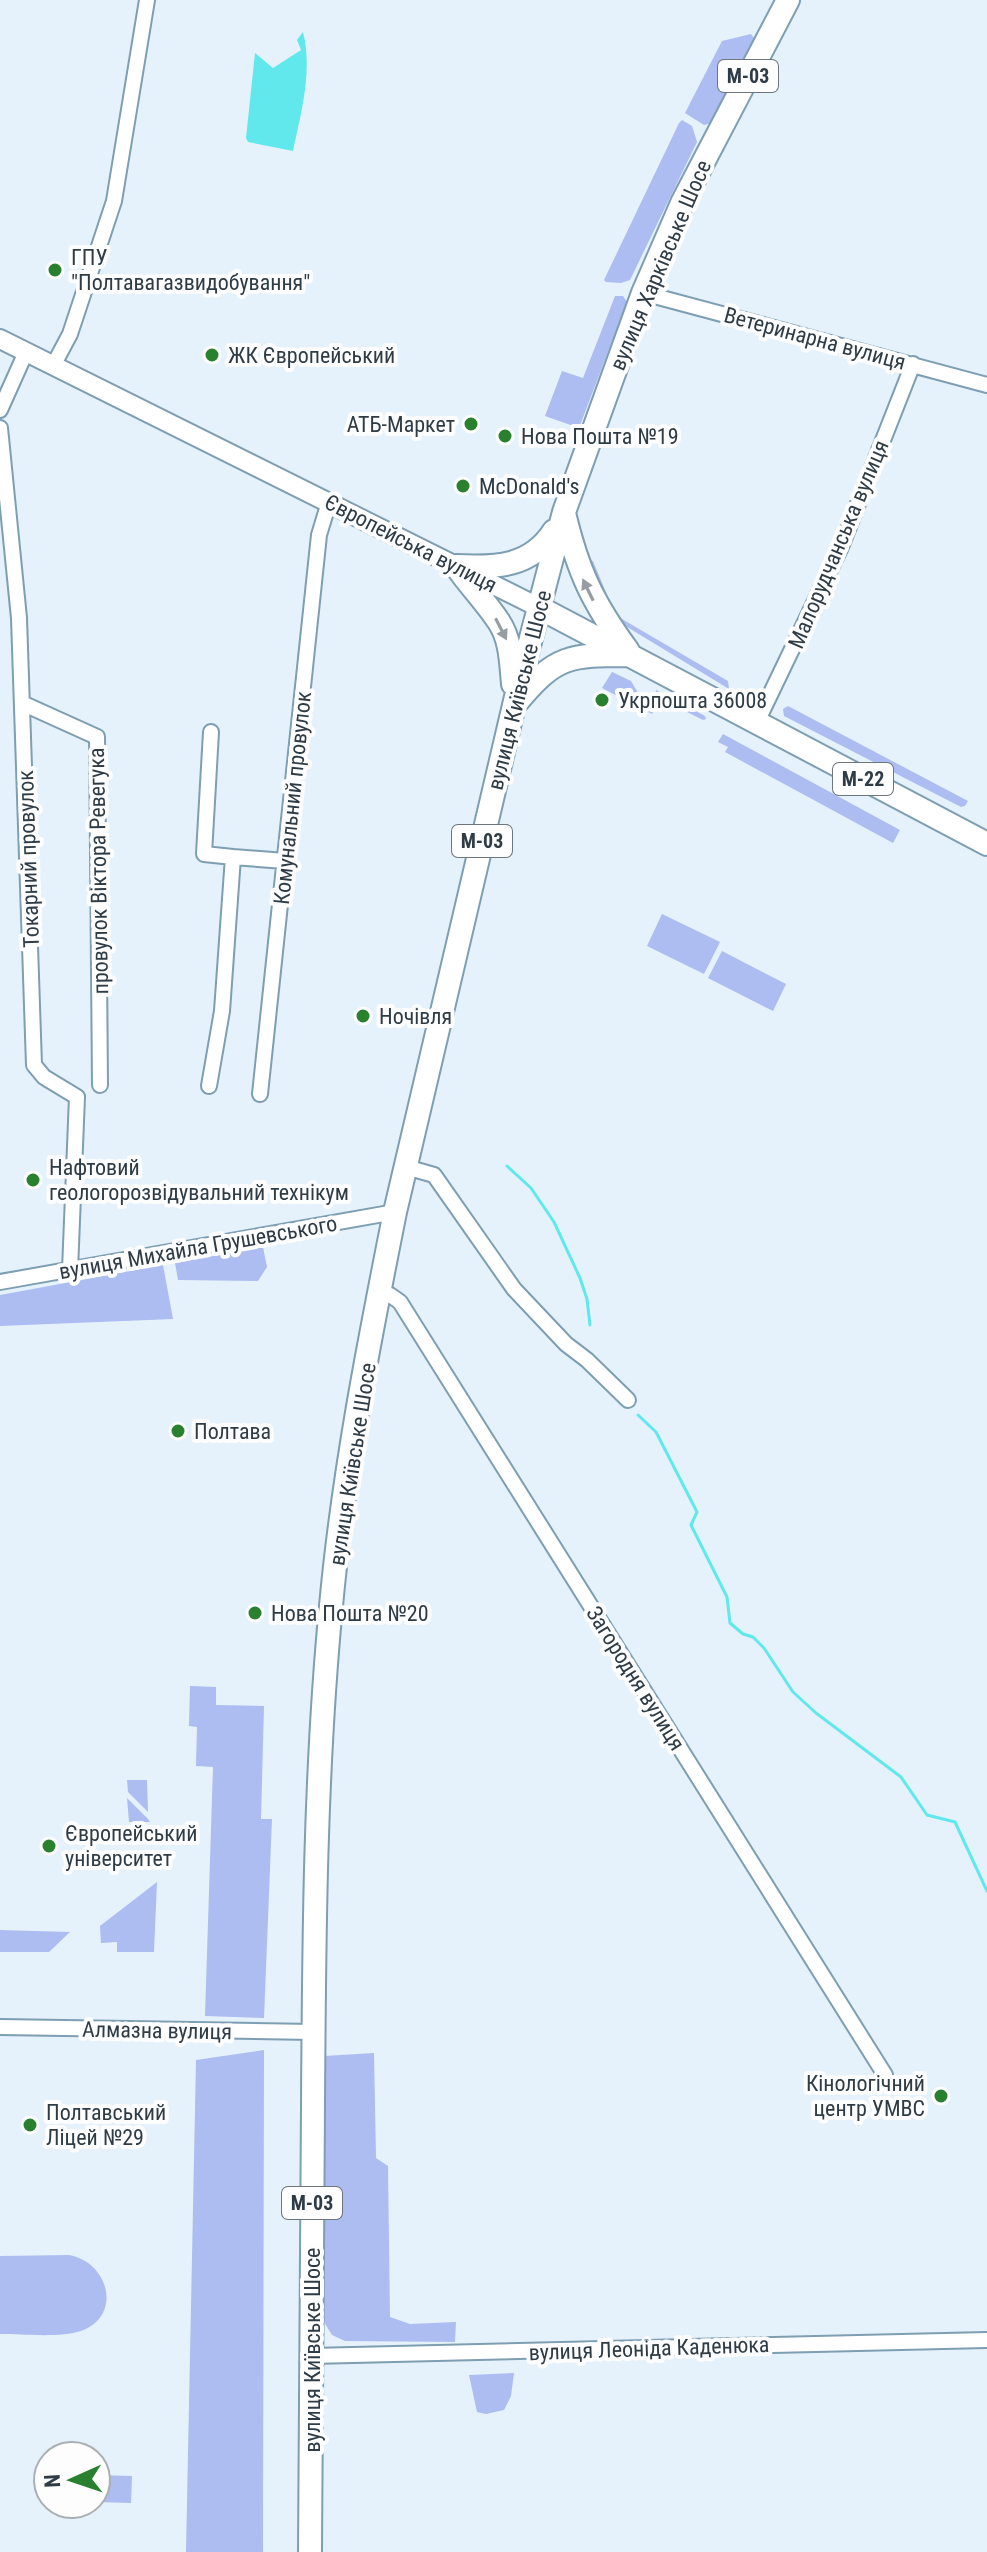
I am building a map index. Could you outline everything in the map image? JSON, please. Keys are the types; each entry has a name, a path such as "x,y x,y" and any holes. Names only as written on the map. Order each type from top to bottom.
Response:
{"highway":[{"name":"вулиця Харківське Шосе","path":"556,540 643,293 683,201 788,0"},
{"path":"456,566 494,567 528,558 544,545 564,512"},
{"path":"564,512 583,579 630,655"},
{"name":"вулиця Київське Шосе","path":"310,2552 313,2032 318,1796 331,1605 345,1489 395,1212 514,705 556,540"},
{"path":"456,566 506,635 511,654 514,705"},
{"name":"Європейська вулиця","path":"538,607 987,844"},
{"path":"514,705 539,677 564,660 576,656 630,655"}],"main road":[{"name":"Європейська вулиця","path":"0,339 538,607"}],"street":[{"path":"53,366 70,334 114,201 147,0"},
{"name":"Ветеринарна вулиця","path":"643,293 987,385"},
{"path":"0,410 26,352"},
{"name":"Малорудчанська вулиця","path":"757,722 841,547 913,364"},
{"name":"Токарний провулок","path":"0,428 19,618 24,704 34,1065 44,1077 77,1097 70,1270"},
{"name":"Комунальний провулок","path":"260,1094 319,535 329,502"},
{"name":"провулок Віктора Ревегука","path":"24,704 97,737 100,1085"},
{"path":"211,732 204,854 285,861"},
{"path":"209,1086 222,1011 233,857"},
{"path":"406,1167 434,1175 514,1289 566,1344 628,1400"},
{"name":"вулиця Михайла Грушевського","path":"0,1282 395,1212"},
{"name":"Загородня вулиця","path":"379,1292 400,1302 885,2075"},
{"name":"Алмазна вулиця","path":"0,2027 313,2032"},
{"name":"вулиця Леоніда Каденюка","path":"311,2356 987,2340"}],"shaded area":[{"path":"303,32 306,76 293,151 248,142 255,53 273,68 301,50 297,40"},
{"path":"751,34 754,38 712,123 704,125 685,113 722,41"},
{"path":"682,120 692,126 697,142 630,280 606,282 604,280"},
{"path":"615,296 623,296 627,302 579,428 545,416 562,371 583,378"},
{"path":"588,559 593,561 612,607 622,619 728,681 729,689 619,622 608,611"},
{"path":"612,672 631,681 644,703 653,711 652,714 602,688"},
{"path":"656,690 705,716 706,719 655,696"},
{"path":"788,706 968,801 961,807 784,716 783,709"},
{"path":"723,734 900,830 893,843 725,752 728,747 718,742"},
{"path":"662,914 720,942 704,974 647,946"},
{"path":"722,951 786,984 773,1011 708,978"},
{"path":"263,1247 267,1267 258,1281 178,1280 175,1263"},
{"path":"163,1265 173,1319 0,1326 0,1295"},
{"path":"190,1686 216,1687 216,1705 264,1706 261,1819 272,1819 264,2018 205,2016 213,1767 196,1766 197,1727 189,1726"},
{"path":"127,1780 147,1780 148,1812 128,1792"},
{"path":"127,1798 148,1819 150,1822 129,1822"},
{"path":"157,1882 154,1952 117,1952 117,1942 101,1943 100,1926"},
{"path":"0,1930 70,1932 49,1952 0,1952"},
{"path":"264,2050 263,2552 186,2552 196,2060"},
{"path":"374,2053 376,2158 388,2166 390,2317 410,2324 456,2322 455,2342 345,2341 332,2335 324,2322 324,2056"},
{"path":"69,2255 94,2268 106,2290 102,2314 94,2324 81,2331 63,2334 0,2334 0,2256"},
{"path":"514,2373 511,2396 504,2410 486,2414 477,2412 469,2375"},
{"path":"112,2475 132,2476 131,2503 112,2502"}],"waterway":[{"path":"507,1166 531,1188 554,1222 580,1278 587,1299 590,1325"},
{"path":"638,1415 656,1432 697,1512 691,1525 727,1597 730,1623 764,1648 793,1692 816,1713 901,1777 927,1815 955,1822 987,1891"}],"place":[{"name":"ГПУ \"Полтавагазвидобування\"","path":"55,270"},
{"name":"ЖК Європейський","path":"212,355"},
{"name":"АТБ-Маркет","path":"471,424"},
{"name":"Нова Пошта №19","path":"505,436"},
{"name":"McDonald's","path":"463,486"},
{"name":"Укрпошта 36008","path":"602,700"},
{"name":"Ночівля","path":"363,1016"},
{"name":"Нафтовий геологорозвідувальний технікум","path":"33,1180"},
{"name":"Полтава","path":"178,1431"},
{"name":"Нова Пошта №20","path":"255,1613"},
{"name":"Європейський університет","path":"49,1846"},
{"name":"Кінологічний центр УМВС","path":"941,2096"},
{"name":"Полтавський Ліцей №29","path":"30,2125"}]}
